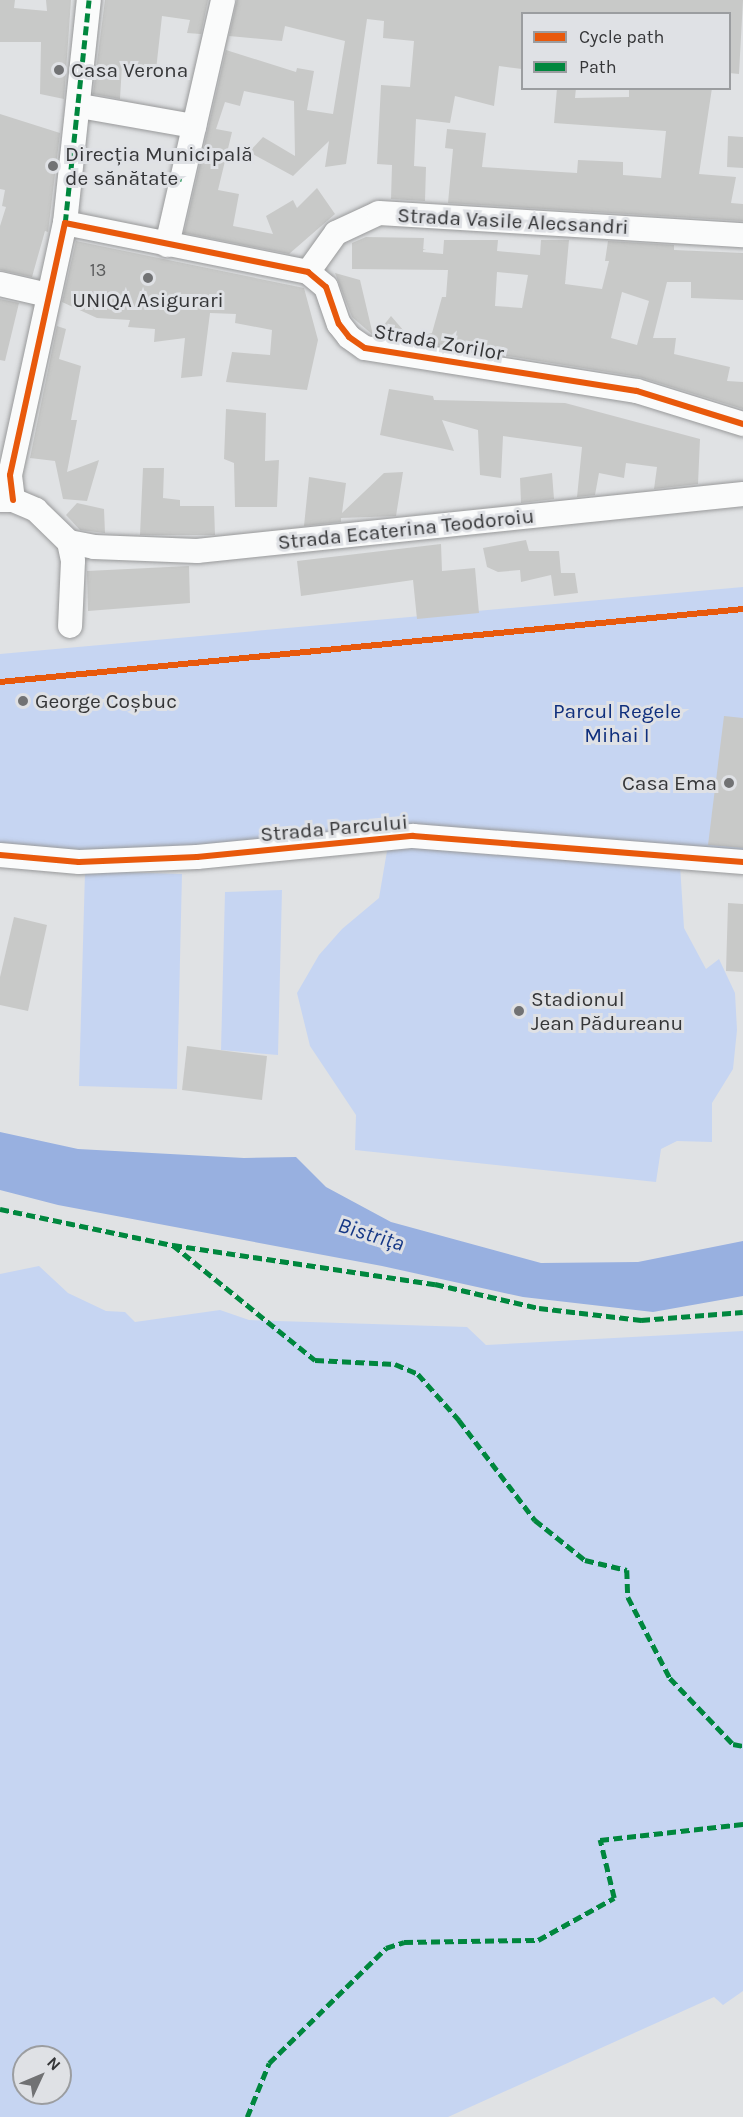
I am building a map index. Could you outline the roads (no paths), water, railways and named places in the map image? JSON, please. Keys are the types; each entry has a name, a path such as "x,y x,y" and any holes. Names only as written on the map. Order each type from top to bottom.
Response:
{"street":[{"path":"70,626 73,561 69,542 36,510 6,500 64,223 80,106 89,0"},
{"path":"167,245 180,179 223,0"},
{"path":"80,106 194,126"},
{"name":"Strada Vasile Alecsandri","path":"308,272 336,233 379,213 743,235"},
{"path":"64,223 308,272"},
{"name":"Strada Zorilor","path":"308,272 326,287 339,324 348,337 365,348 637,391 743,424"},
{"path":"0,284 48,295"},
{"name":"Strada Ecaterina Teodoroiu","path":"69,542 94,547 197,551 743,494"},
{"name":"Strada Parcului","path":"0,855 88,862 197,857 413,836 743,862"}],"water":[{"name":"Bistrița","path":"0,1132 78,1149 244,1158 296,1157 326,1187 391,1222 541,1263 638,1262 743,1241 743,1296 653,1312 523,1297 382,1266 58,1205 0,1190"}],"place":[{"name":"Casa Verona","path":"59,70"},
{"name":"Direcția Municipală de sănătate","path":"53,166"},
{"name":"UNIQA Asigurari","path":"148,278"},
{"name":"George Coșbuc","path":"23,701"},
{"name":"Casa Ema","path":"729,783"},
{"name":"Stadionul Jean Pădureanu","path":"519,1011"}],"park label":[{"name":"Parcul Regele Mihai I","path":"617,723"}]}
